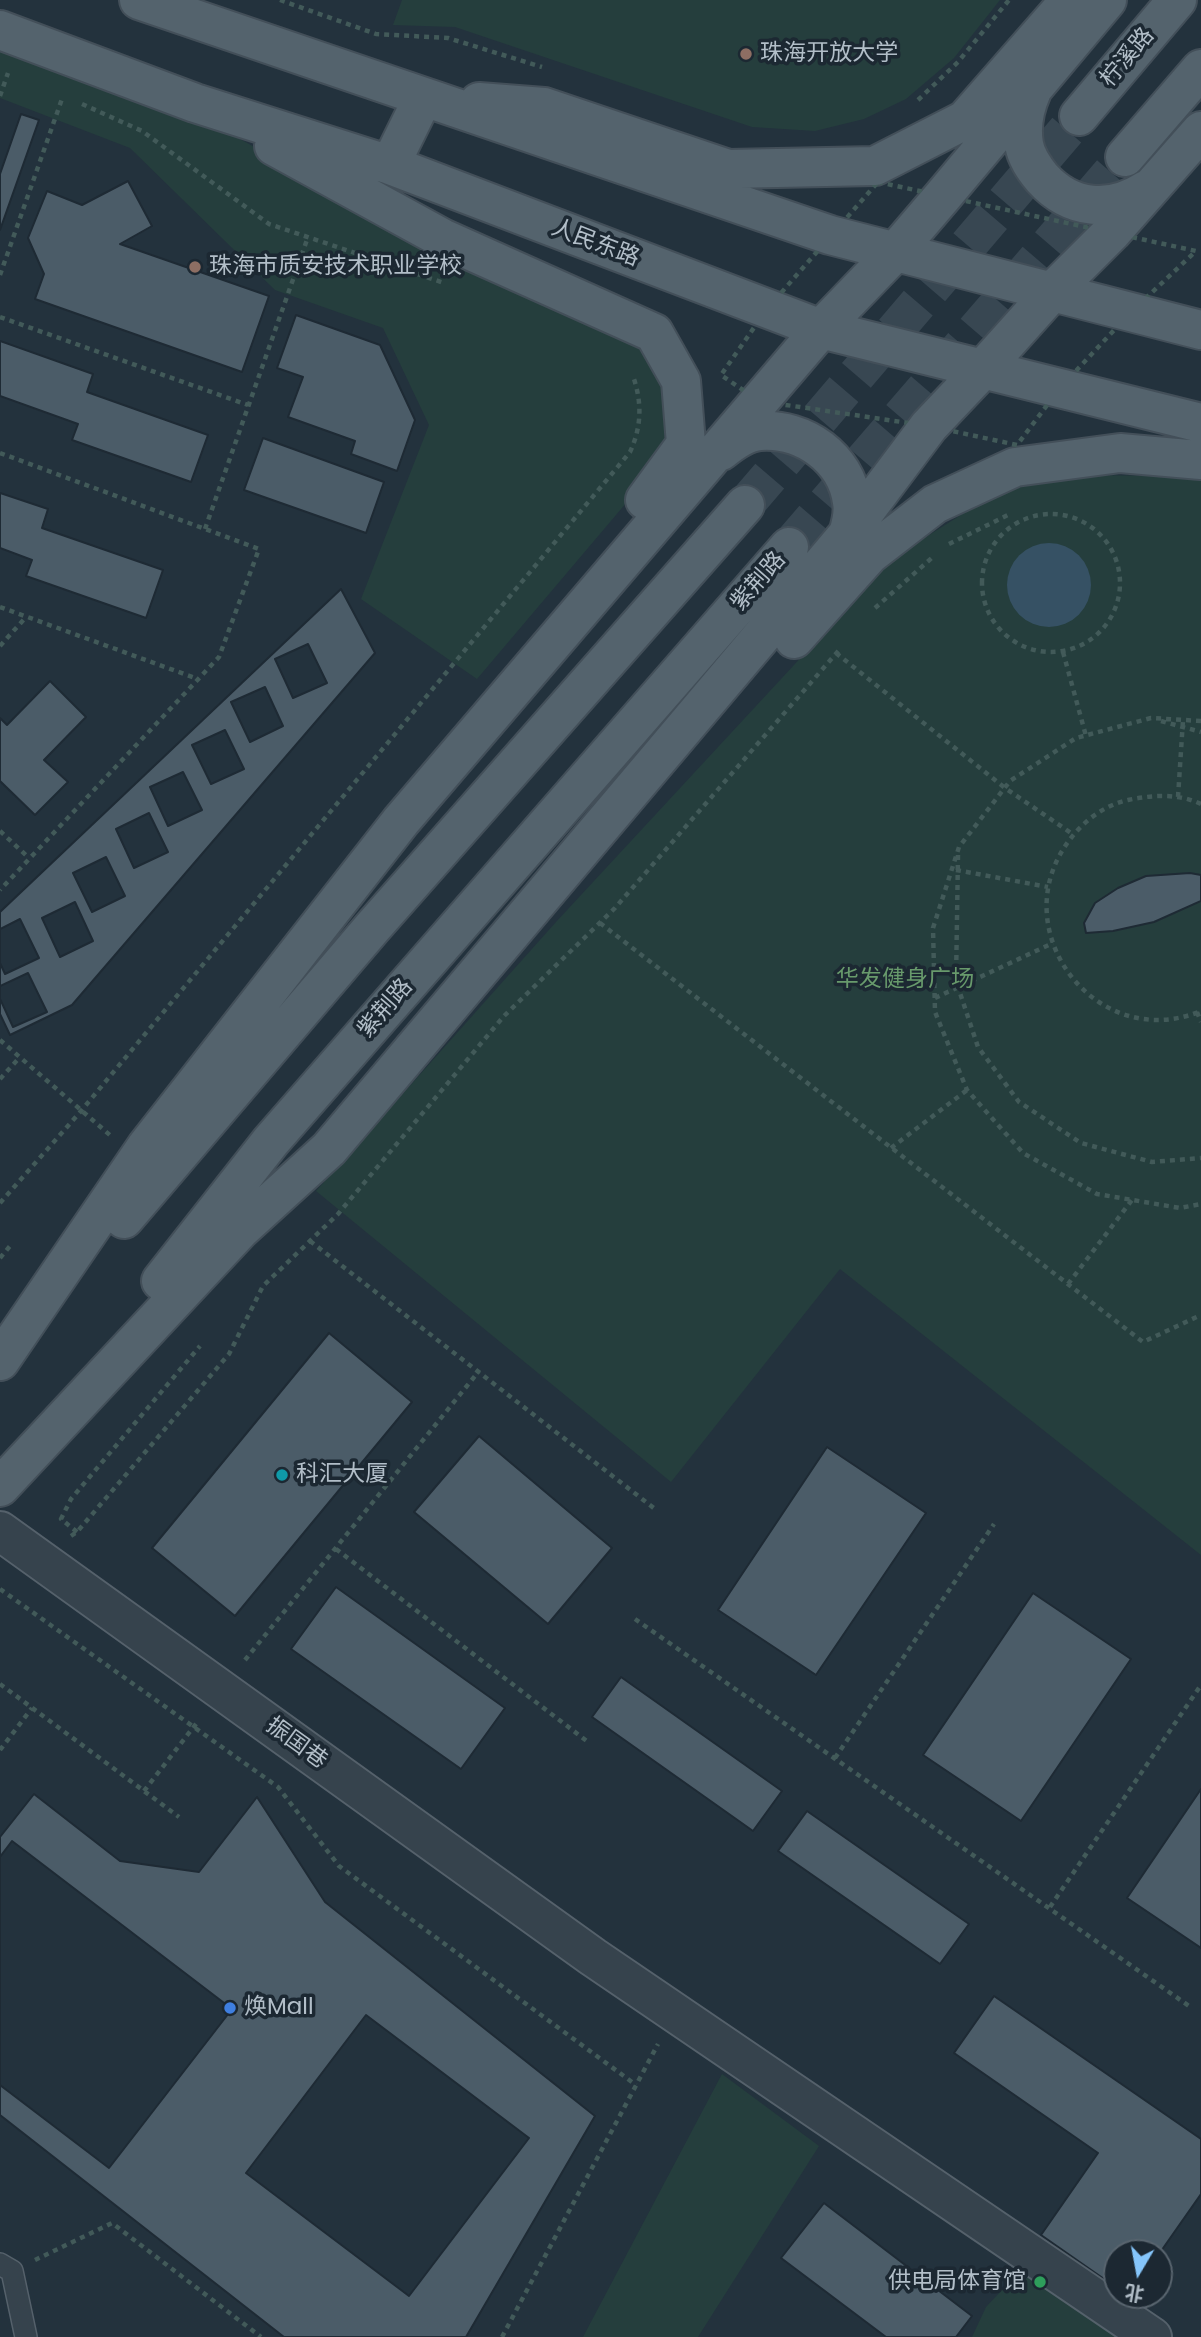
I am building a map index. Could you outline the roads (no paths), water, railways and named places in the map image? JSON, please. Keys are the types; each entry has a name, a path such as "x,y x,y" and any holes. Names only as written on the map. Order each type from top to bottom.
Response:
{"main road":[{"path":"139,0 830,235 1201,330"},
{"path":"423,98 544,107 728,169 875,166 965,120 1070,0"},
{"path":"0,1362 138,1159 401,821 821,329 896,251 1107,0"},
{"name":"柠溪路","path":"1079,116 1177,0"},
{"name":"人民东路","path":"0,30 195,103 390,164 821,329 1201,423"},
{"path":"1125,157 1201,69"},
{"path":"1032,89 1025,113 1024,144 1035,169 1050,186 1071,199 1103,206 1126,202 1150,188"},
{"path":"390,164 423,98"},
{"path":"195,103 442,238 654,333 681,381 686,443 628,523 415,771 312,935"},
{"path":"0,1486 240,1230 329,1149 848,534 929,426 1051,293 1112,232 1201,131"},
{"path":"708,462 743,436 759,431 793,436 812,443 834,460 848,485 852,502 848,534"},
{"path":"506,942 650,810 817,612 869,555 935,504 1016,456 1120,453 1201,460"},
{"path":"0,1362 372,928 745,505"},
{"name":"紫荆路","path":"0,1486 271,1141 789,547"}],"street":[{"name":"振国巷","path":"0,1531 593,1957 1152,2337"}],"lane":[{"path":"6,2267 26,2337"}],"water":[{"path":"1041,543 1057,543 1073,550 1084,561 1091,577 1088,601 1079,615 1057,627 1041,627 1025,620 1014,609 1007,593 1007,577 1014,561 1025,550"}],"tunnel":[{"path":"745,505 1079,116"},
{"path":"789,547 1125,157"}],"place":[{"name":"珠海开放大学","path":"746,54"},
{"name":"珠海市质安技术职业学校","path":"195,267"},
{"name":"科汇大厦","path":"282,1475"},
{"name":"焕Mall","path":"230,2008"},
{"name":"供电局体育馆","path":"1040,2282"}],"park label":[{"name":"华发健身广场","path":"905,980"}]}
